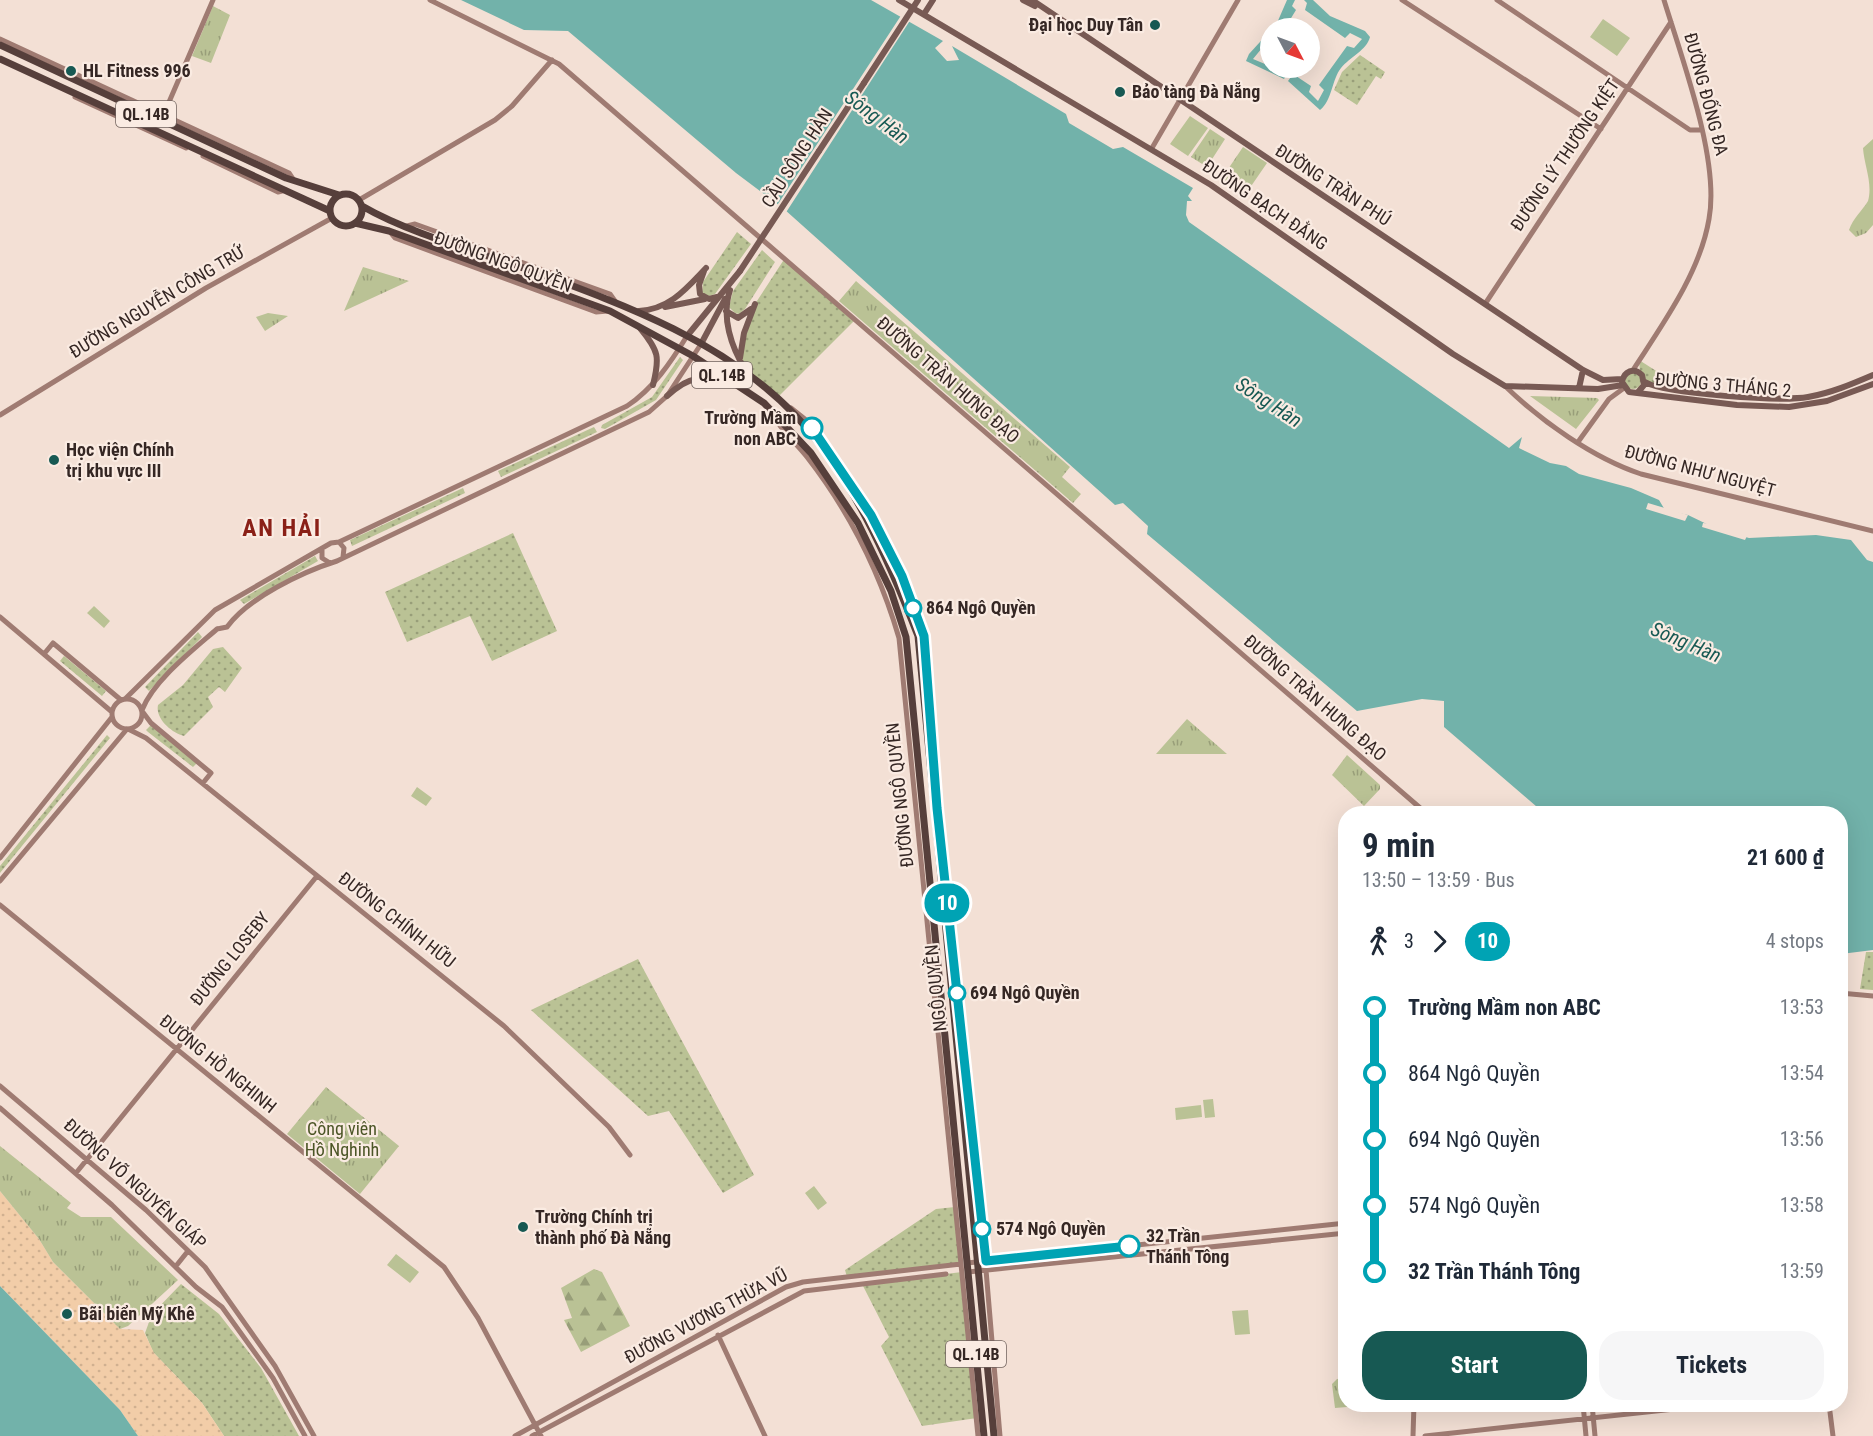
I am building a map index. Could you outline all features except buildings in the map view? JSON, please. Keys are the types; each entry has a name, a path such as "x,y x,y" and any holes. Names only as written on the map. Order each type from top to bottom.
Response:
{"highway":[{"name":"QL.14B","path":"0,45 293,179 339,195"},
{"name":"QL.14B","path":"0,60 286,190 331,214"},
{"path":"350,194 360,203 362,214 355,223 342,226 331,214 332,202 339,195 350,194"},
{"name":"ĐƯỜNG NGÔ QUYỀN","path":"360,203 407,226 639,311 701,344 748,374 776,399"},
{"name":"ĐƯỜNG NGÔ QUYỀN","path":"355,223 389,231 610,311 636,323 693,356 764,403"},
{"name":"NGÔ QUYỀN","path":"776,399 795,416 820,447 867,518 896,580 918,636 983,1270 994,1436"},
{"name":"NGÔ QUYỀN","path":"764,403 812,453 858,524 891,591 906,637 964,1263 968,1272 984,1436"}],"main road":[{"name":"CẦU SÔNG HÀN","path":"687,336 727,290 918,0"},
{"path":"924,14 933,0"},
{"path":"1023,0 1052,14"},
{"name":"ĐƯỜNG TRẦN PHÚ","path":"1032,0 1583,370 1603,380 1623,384"},
{"path":"1038,0 1052,14"},
{"name":"ĐƯỜNG BẠCH ĐẰNG","path":"902,1 1211,185 1453,354 1505,386"},
{"path":"658,308 682,293 706,268 698,288 705,299"},
{"name":"CẦU SÔNG HÀN","path":"701,344 727,290"},
{"path":"639,311 716,298 727,290"},
{"path":"727,290 725,311 730,335 748,374"},
{"path":"725,311 734,318 742,318 755,304 744,333 740,358"},
{"path":"636,323 657,349 658,365 653,385"},
{"path":"1579,388 1583,370"},
{"path":"1636,371 1644,382 1639,391 1632,393 1623,384 1626,373 1636,371"},
{"name":"ĐƯỜNG 3 THÁNG 2","path":"1644,382 1675,390 1781,399 1827,393 1873,375"},
{"path":"667,396 681,383 694,377 737,385"},
{"path":"1505,386 1604,389 1623,384"},
{"name":"ĐƯỜNG 3 THÁNG 2","path":"1639,391 1711,402 1789,407 1827,401 1873,384"}],"street":[{"path":"0,39 162,118 213,0"},
{"name":"ĐƯỜNG TRẦN HƯNG ĐẠO","path":"430,0 552,60 634,127 738,220 1418,806"},
{"path":"1152,148 1238,0"},
{"path":"1402,0 1601,129"},
{"path":"1497,0 1692,131 1702,130"},
{"name":"ĐƯỜNG ĐỐNG ĐA","path":"1636,371 1639,360 1686,280 1708,227 1711,208 1710,172 1702,130 1664,0"},
{"name":"ĐƯỜNG LÝ THƯỜNG KIỆT","path":"1485,304 1671,22"},
{"path":"360,203 495,120 518,99 552,60"},
{"name":"ĐƯỜNG NGUYỄN CÔNG TRỨ","path":"0,415 331,214"},
{"path":"0,858 123,699 215,610 257,583 331,543 339,542 469,482 627,406 642,397 653,385 687,336"},
{"path":"229,615 286,583 640,418 667,396 701,344"},
{"path":"1578,442 1609,399 1623,384"},
{"name":"ĐƯỜNG NHƯ NGUYỆT","path":"1505,386 1605,460 1641,474 1873,531"},
{"path":"484,474 490,479 490,488"},
{"path":"469,482 470,491 475,494"},
{"path":"339,542 344,548 343,557"},
{"path":"322,549 322,558 330,562"},
{"path":"221,608 229,615"},
{"path":"0,880 127,729 139,723 147,699 217,629 227,627 229,615"},
{"path":"0,617 112,714 116,724 127,729"},
{"path":"210,617 211,624 217,629"},
{"path":"44,654 53,643 123,699 135,701 151,723 211,773 203,783"},
{"name":"ĐƯỜNG CHÍNH HỮU","path":"127,729 143,735 504,1026 609,1127 630,1155"},
{"name":"ĐƯỜNG LOSEBY","path":"76,1173 317,876"},
{"name":"ĐƯỜNG HỒ NGHINH","path":"0,905 444,1267 463,1293 540,1434"},
{"path":"1848,994 1873,996"},
{"name":"ĐƯỜNG VÕ NGUYÊN GIÁP","path":"0,1086 87,1159 205,1267 275,1366 314,1436"},
{"name":"ĐƯỜNG VÕ NGUYÊN GIÁP","path":"0,1108 76,1173 196,1287 222,1307 268,1371 306,1436"},
{"name":"ĐƯỜNG VƯƠNG THỪA VŨ","path":"515,1436 786,1287 803,1282 1338,1224"},
{"path":"968,1272 1338,1234"},
{"path":"176,1266 188,1251"},
{"path":"964,1263 978,1436"},
{"path":"983,1270 1000,1436"},
{"name":"ĐƯỜNG VƯƠNG THỪA VŨ","path":"532,1436 540,1434 804,1291 946,1274"},
{"path":"714,1328 765,1436"},
{"path":"268,1371 275,1366"},
{"path":"1413,1436 1414,1412"},
{"path":"1584,1412 1586,1436"},
{"path":"1593,1412 1595,1436"},
{"path":"1425,1436 1648,1412"},
{"path":"1830,1412 1833,1436"},
{"path":"300,1424 307,1421"}],"green space":[{"path":"213,6 230,15 211,63 192,56"},
{"path":"1603,19 1630,38 1617,56 1590,37"},
{"path":"1360,55 1385,72 1381,79 1376,76 1357,105 1334,90 1342,72"},
{"path":"1190,116 1208,128 1188,156 1170,144"},
{"path":"1210,129 1225,139 1207,167 1191,157"},
{"path":"1873,139 1873,225 1866,233 1856,237 1849,230 1868,201 1869,194 1863,148"},
{"path":"1243,147 1267,163 1245,195 1222,178"},
{"path":"737,232 751,244 715,294 709,296 702,293 703,282"},
{"path":"762,250 775,262 745,309 739,314 735,313 729,307 733,291"},
{"path":"785,258 855,320 776,399 749,375 740,358 755,304"},
{"path":"363,267 409,281 344,311"},
{"path":"856,281 1070,467 1062,477 1081,494 1073,503 839,301"},
{"path":"268,313 288,316 265,331 256,317"},
{"path":"680,357 683,360 656,400 605,429 601,428 602,425 652,397"},
{"path":"1639,360 1672,381 1675,390 1651,386 1640,372"},
{"path":"1633,373 1641,381 1633,389 1625,381"},
{"path":"1530,396 1597,398 1599,400 1576,429"},
{"path":"594,427 597,432 501,477 498,471"},
{"path":"463,488 465,493 352,546 350,540"},
{"path":"513,533 557,631 492,661 470,616 407,642 385,592"},
{"path":"315,556 318,561 244,604 240,600"},
{"path":"94,606 110,621 104,628 87,613"},
{"path":"198,632 202,637 149,691 145,687"},
{"path":"223,647 242,668 225,692 219,687 208,697 213,707 184,736 174,732 165,725 159,715 158,705 183,685 213,649"},
{"path":"64,656 106,691 102,696 60,661"},
{"path":"1187,719 1227,754 1156,754"},
{"path":"151,725 197,763 193,767 148,732 146,730"},
{"path":"107,735 110,738 0,873 0,866"},
{"path":"1347,755 1380,785 1380,789 1364,806 1332,775"},
{"path":"417,787 432,798 426,806 411,796"},
{"path":"1866,952 1873,952 1873,990 1860,989"},
{"path":"638,959 754,1175 723,1193 669,1111 648,1116 531,1010"},
{"name":"Công viên Hồ Nghinh","path":"326,1087 399,1146 360,1194 287,1134"},
{"path":"1213,1099 1215,1117 1205,1118 1203,1100"},
{"path":"1201,1105 1202,1117 1176,1120 1175,1108"},
{"path":"0,1146 71,1203 67,1208 81,1217 111,1217 178,1280 128,1326 120,1329 53,1262 39,1239 0,1191"},
{"path":"814,1186 827,1203 818,1210 805,1193"},
{"path":"955,1207 961,1264 847,1277 845,1270 936,1209"},
{"path":"396,1254 419,1272 410,1283 387,1265"},
{"path":"594,1269 602,1272 630,1326 581,1352 564,1320 572,1318 561,1288"},
{"path":"962,1272 977,1418 922,1426 881,1346 889,1337 862,1284"},
{"path":"181,1284 219,1314 261,1368 299,1436 224,1436 202,1403 153,1352 145,1333 152,1314"},
{"path":"1248,1310 1250,1334 1235,1335 1232,1311"},
{"path":"1337,1379 1338,1408 1335,1408 1332,1384"}],"sand":[{"name":"Bãi biển Mỹ Khê","path":"0,1191 39,1239 53,1262 120,1329 143,1330 154,1353 202,1403 224,1436 138,1436 120,1410 0,1286"}],"water":[{"name":"Sông Hàn","path":"461,0 871,0 943,41 935,48 947,61 959,60 952,46 1066,114 1069,123 1113,149 1123,147 1193,188 1188,196 1192,201 1187,201 1186,215 1189,222 1509,448 1522,437 1519,448 1550,463 1566,466 1579,474 1631,488 1659,500 1665,510 1688,515 1715,528 1749,538 1816,535 1851,540 1867,560 1873,562 1873,950 1848,953 1848,806 1536,806 1444,727 1444,701 1422,699 1357,711 1147,534 1148,526 1123,503 1115,505 784,209 736,173 568,31 524,30"},
{"path":"1287,0 1295,0 1292,6 1296,10 1291,18 1279,18"},
{"path":"1304,0 1313,0 1330,16 1365,31 1370,37 1362,50 1341,68 1327,101 1320,110 1288,81 1290,78 1299,78 1311,86 1309,92 1318,101 1324,90 1319,85 1347,46 1354,48 1362,39 1350,33 1345,38 1320,20 1320,18 1305,10 1307,3"},
{"path":"1260,42 1260,50 1253,59 1260,62 1260,68 1246,61"},
{"path":"0,1286 120,1410 138,1436 0,1436"}],"pier":[{"path":"902,14 911,19 785,214 776,207"},
{"path":"1648,503 1688,515 1685,521 1646,509"},
{"path":"1703,523 1713,524 1747,536 1745,540 1702,527"}],"bus line":[{"name":"10","path":"812,428 871,515 902,576 924,636 937,808 986,1261 1129,1246"}],"place":[{"name":"Đại học Duy Tân","path":"1155,25"},
{"name":"HL Fitness 996","path":"71,71"},
{"name":"Bảo tàng Đà Nẵng","path":"1120,92"},
{"name":"Trường Mầm non ABC","path":"812,428"},
{"name":"Học viện Chính trị khu vực III","path":"54,460"},
{"name":"864 Ngô Quyền","path":"913,608"},
{"name":"694 Ngô Quyền","path":"957,993"},
{"name":"Trường Chính trị thành phố Đà Nẵng","path":"523,1227"},
{"name":"574 Ngô Quyền","path":"982,1229"},
{"name":"32 Trần Thánh Tông","path":"1129,1246"},
{"name":"Bãi biển Mỹ Khê","path":"67,1314"}],"district":[{"name":"AN HẢI","path":"282,528"}]}
